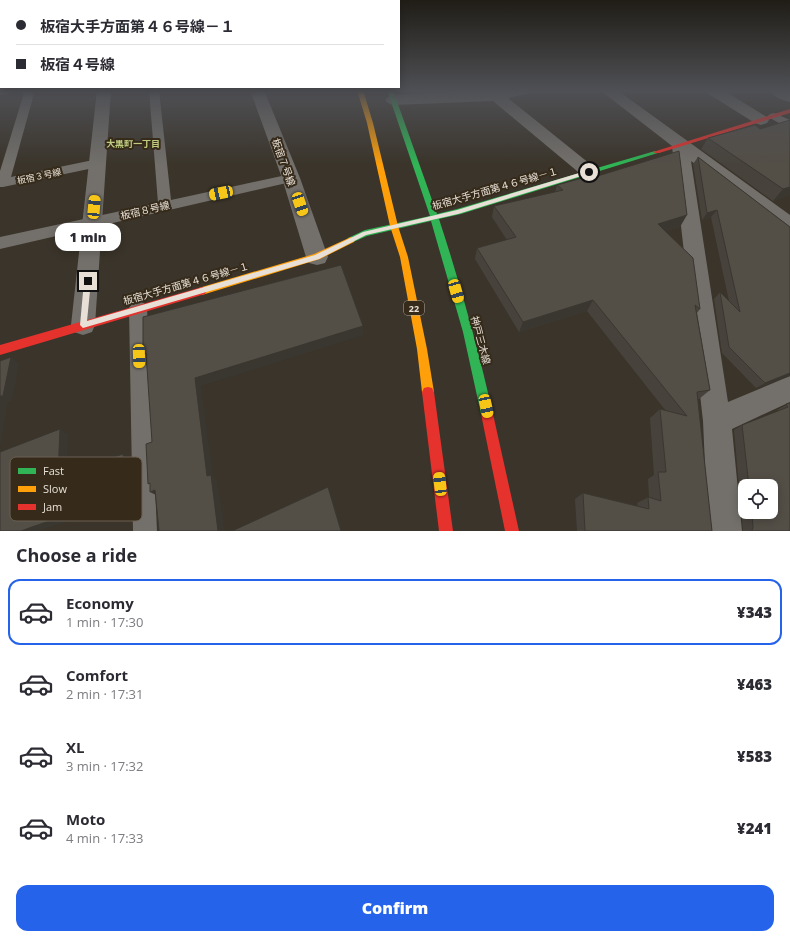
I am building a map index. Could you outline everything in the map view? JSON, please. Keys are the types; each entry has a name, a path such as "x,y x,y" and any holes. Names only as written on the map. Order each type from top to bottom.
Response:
{"main road":[{"name":"22","path":"368,115 394,226 404,257 422,349 446,531"},
{"name":"神戸三木線","path":"399,115 434,217 476,362 512,531"},
{"name":"板宿大手方面第４６号線－１","path":"0,350 138,308 317,257 365,233 458,212 778,115"}],"street":[{"path":"83,325 102,115"},
{"name":"板宿７号線","path":"267,115 291,178 317,257"},
{"path":"520,115 589,172"},
{"path":"640,115 790,225"},
{"path":"761,115 767,118"},
{"path":"680,144 717,421 726,531"},
{"path":"717,421 790,388"}],"lane":[{"name":"板宿３号線","path":"23,115 3,183 98,163"},
{"path":"156,115 165,206"},
{"path":"767,118 790,125"},
{"name":"板宿８号線","path":"0,243 291,178"},
{"path":"138,308 145,531"}],"building":[{"path":"790,120 790,187 783,189 708,138 755,125 760,129"},
{"path":"679,151 687,215 658,224 693,258 700,309 695,305 710,390 697,392 712,531 585,531 583,493 649,509 648,497 661,501 658,472 666,472 660,409 687,416 593,300 523,322 477,248 516,237 494,206 563,190 557,185 586,177 588,179"},
{"path":"698,157 790,227 790,373 765,383 729,347 720,292 740,312 717,210 707,213"},
{"path":"341,265 363,326 195,378 207,476 211,475 218,531 159,531 155,490 150,492 150,483 148,484 146,444 152,442 146,353 143,354 143,317"},
{"path":"11,357 3,396 0,396 0,361"},
{"path":"790,403 790,531 752,531 752,519 778,519 778,479 748,479 742,425 788,407 786,404"},
{"path":"60,429 59,457 10,457 10,521 50,521 21,531 0,531 0,452"},
{"path":"123,454 123,457 114,457"},
{"path":"328,487 341,531 232,531"}],"traffic: fast":[{"path":"399,115 432,210 444,250 468,332 487,414"},
{"path":"351,240 365,233 458,212 657,152"}],"traffic: slow":[{"path":"368,115 394,226 404,257 422,349 428,392"},
{"path":"202,291 317,257 351,240"}],"traffic: jam":[{"path":"657,152 778,115"},
{"path":"0,350 202,291"},
{"path":"428,392 446,531"},
{"path":"487,414 512,531"}],"district":[{"name":"大黒町一丁目","path":"133,143"}],"route":[{"path":"88,281 83,325 317,257 365,233 458,212 589,172"}]}
